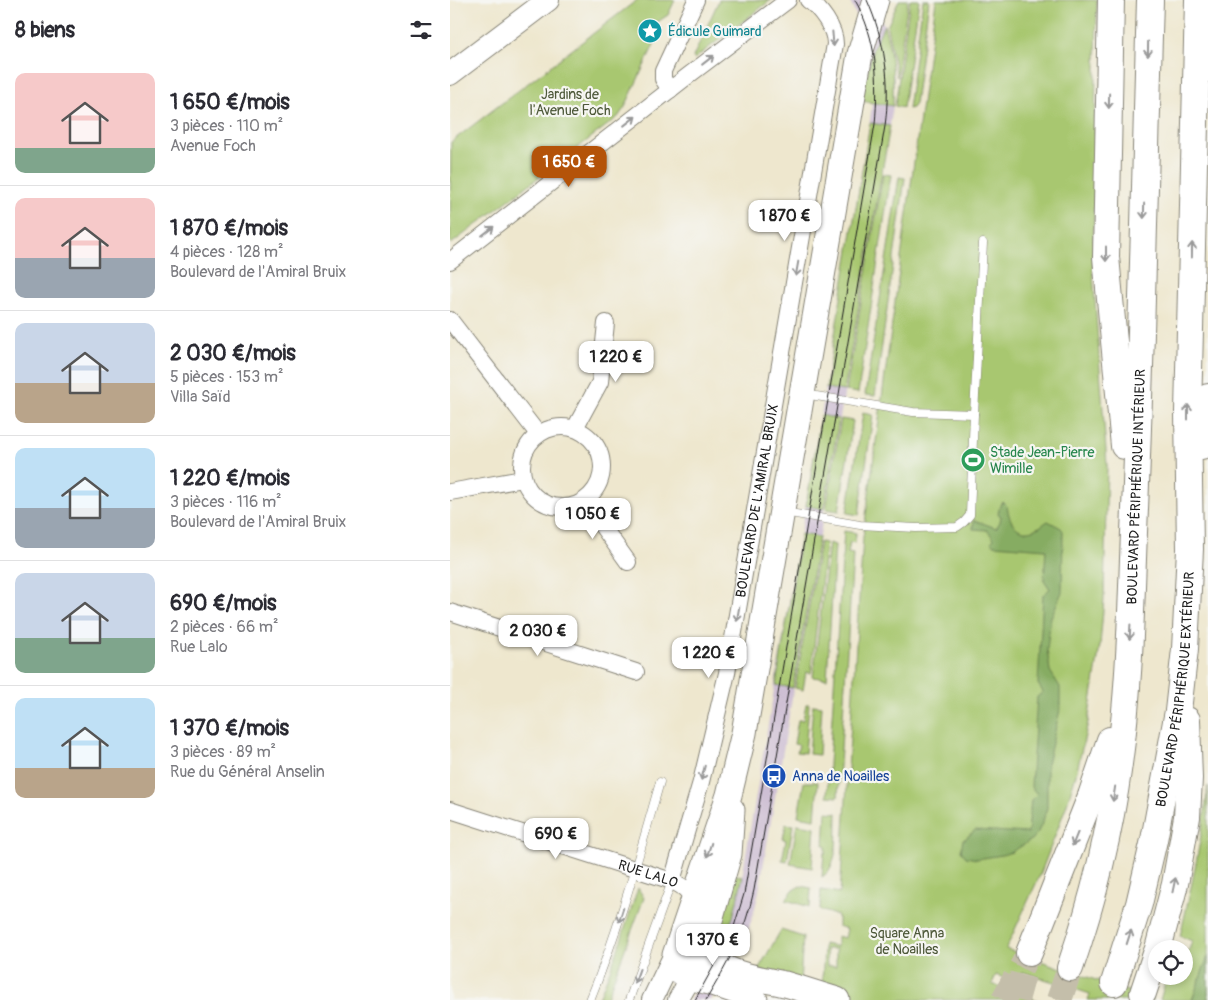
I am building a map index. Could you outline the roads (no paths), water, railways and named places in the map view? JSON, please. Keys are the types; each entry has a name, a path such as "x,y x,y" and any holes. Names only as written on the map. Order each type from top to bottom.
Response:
{"highway":[{"path":"1112,0 1106,257 1133,548"},
{"name":"BOULEVARD PÉRIPHÉRIQUE INTÉRIEUR","path":"1070,968 1097,882 1110,822 1120,763 1129,658 1141,359 1150,0"},
{"name":"BOULEVARD PÉRIPHÉRIQUE EXTÉRIEUR","path":"1114,983 1139,904 1154,840 1178,711 1186,649 1190,549 1188,412 1198,0"},
{"path":"1190,549 1208,397"},
{"path":"1160,940 1175,884 1187,817 1189,778 1185,698 1186,649"},
{"path":"1029,953 1094,788 1121,700 1129,658"},
{"path":"1143,993 1148,978"}],"main road":[{"path":"450,74 548,0"},
{"name":"BOULEVARD DE L'AMIRAL BRUIX","path":"678,946 729,796 735,771 752,687 860,54 875,1"},
{"name":"BOULEVARD DE L'AMIRAL BRUIX","path":"704,941 729,854 735,771"},
{"path":"704,941 707,952 721,965 734,972 756,989 770,988 776,1000"},
{"path":"678,946 675,962 681,973 684,989 709,982 744,994 756,989 788,985 838,1000"}],"street":[{"path":"670,90 663,71 696,0"},
{"path":"450,261 788,0"},
{"name":"BOULEVARD DE L'AMIRAL BRUIX","path":"672,881 701,782 731,654 835,44 832,30 808,0"},
{"path":"450,320 538,434"},
{"path":"575,428 600,382 606,323"},
{"path":"562,426 575,428 591,439 601,455 600,481 584,501 572,506 548,505 536,499 528,490 521,466 523,454 529,443 538,434 549,428 562,426"},
{"path":"450,492 523,478"},
{"path":"584,501 628,562"},
{"path":"450,612 636,672"},
{"name":"RUE LALO","path":"450,810 672,881 689,892 693,902"},
{"name":"BOULEVARD DE L'AMIRAL BRUIX","path":"684,989 704,941"},
{"name":"BOULEVARD DE L'AMIRAL BRUIX","path":"652,1000 678,946"}],"lane":[{"path":"782,512 864,525 916,528 958,527 970,515 983,243"},
{"path":"802,394 913,412 974,414"},
{"path":"590,1000 608,954 636,868 660,782"},
{"name":"BOULEVARD DE L'AMIRAL BRUIX","path":"629,1000 672,881"}],"tunnel":[{"path":"1003,1000 1029,953"},
{"path":"1016,1000 1029,953"},
{"path":"1059,1000 1070,968"}],"tram line":[{"path":"695,1000 732,933 744,894 875,124 877,92 875,60 868,30 855,0"},
{"path":"706,1000 741,934 754,890 885,126 887,109 885,61 878,31 867,0"}],"place":[{"name":"Édicule Guimard","path":"650,31"},
{"name":"Stade Jean-Pierre Wimille","path":"973,460"},
{"name":"Anna de Noailles","path":"774,776"}],"park label":[{"name":"Jardins de l'Avenue Foch","path":"570,102"},
{"name":"Square Anna de Noailles","path":"907,942"}]}
